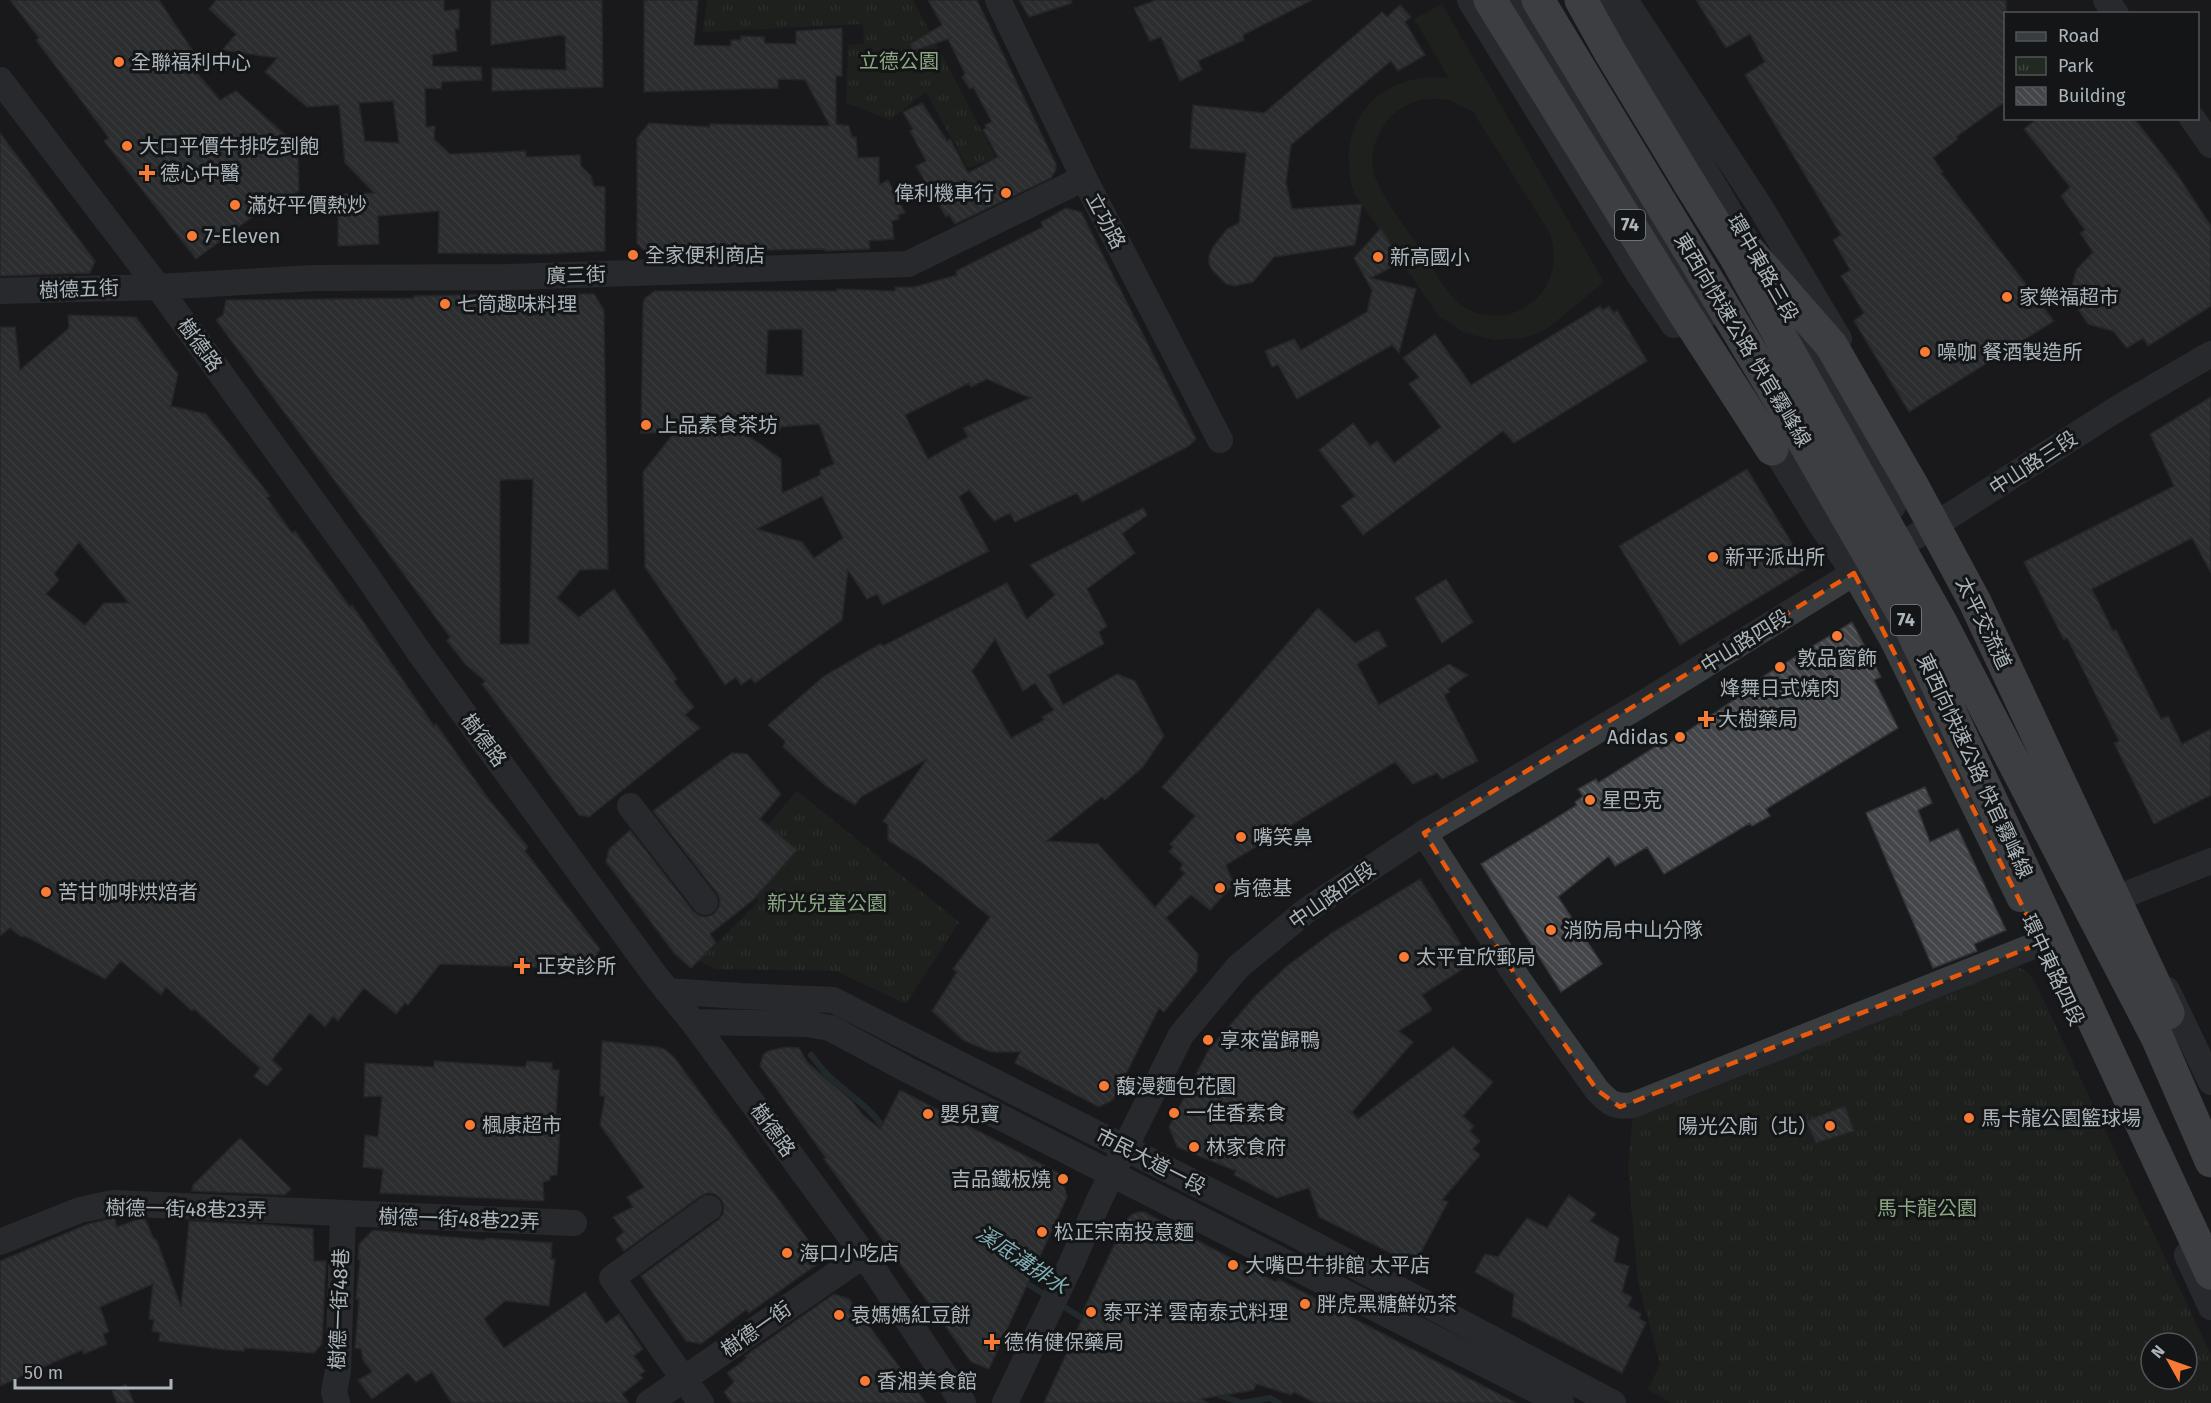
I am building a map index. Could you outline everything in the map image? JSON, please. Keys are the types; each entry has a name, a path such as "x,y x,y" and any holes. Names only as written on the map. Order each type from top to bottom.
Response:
{"highway":[{"name":"74","path":"1490,0 1683,311 1772,448"},
{"name":"東西向快速公路 快官霧峰線","path":"1538,0 1781,402 1910,626 2211,1273"},
{"name":"東西向快速公路 快官霧峰線","path":"1581,0 1610,52 1741,266 1939,619 2157,1037 2211,1161"},
{"name":"太平交流道","path":"1690,184 1831,345 1912,485 1975,602 2211,1104"}],"street":[{"name":"立功路","path":"998,0 1084,178 1220,440"},
{"path":"1470,0 1638,273 1700,361 1772,448"},
{"path":"1512,0 1671,256 1772,448 1854,573"},
{"name":"環中東路三段","path":"1605,0 1829,380 1910,540"},
{"name":"環中東路三段","path":"1625,0 1761,208 1858,369 1943,520"},
{"name":"樹德路","path":"0,80 158,287 419,652 864,1255 963,1403"},
{"path":"2193,120 2211,145"},
{"name":"廣三街","path":"158,287 313,278 510,277 908,264 1084,178"},
{"name":"樹德五街","path":"0,291 158,287"},
{"name":"中山路三段","path":"1854,573 1943,520 2120,407 2211,354"},
{"path":"1943,520 2211,1082"},
{"path":"1910,540 2148,1041 2211,1167"},
{"name":"中山路四段","path":"1005,1403 1112,1175 1181,1035 1238,967 1307,910 1424,833 1652,698 1854,573"},
{"name":"環中東路四段","path":"1854,573 1892,639 2042,943 2211,1307"},
{"path":"630,806 705,902"},
{"path":"1424,833 1518,980 1606,1100 1620,1107 1632,1105 2042,943"},
{"path":"2122,896 2211,861"},
{"name":"市民大道一段","path":"667,990 833,1000 1394,1286 1613,1403"},
{"name":"市民大道一段","path":"693,1022 807,1024 830,1028 906,1070 1560,1403"},
{"name":"樹德一街48巷23弄","path":"0,1242 80,1210 113,1203 343,1214"},
{"path":"701,1403 612,1278 709,1208"},
{"name":"樹德一街48巷22弄","path":"343,1214 574,1223"},
{"name":"樹德一街48巷","path":"337,1403 334,1392 338,1371 343,1214"},
{"name":"樹德一街","path":"649,1403 864,1255"}],"highlighted area":[{"path":"1854,573 2041,943 1620,1107 1597,1090 1518,979 1424,833"}],"green space":[{"name":"立德公園","path":"707,0 913,0 996,158 968,168 926,92 890,120 846,103 848,45 864,44 863,24 703,32"},
{"path":"1442,4 1604,282 1548,328 1535,334 1522,338 1495,340 1464,333 1438,315 1354,193 1349,168 1350,145 1356,125 1367,107 1382,93 1401,83 1424,78 1449,78 1414,19","holes":["1432,99 1449,100 1473,112 1550,233 1554,259 1548,283 1538,297 1523,309 1505,315 1476,313 1453,298 1392,209 1374,173 1372,161 1377,138 1382,127 1390,118 1399,110 1415,102"]},
{"name":"新光兒童公園","path":"797,791 959,922 906,1004 836,971 715,969 699,961 759,901 726,873"},
{"name":"馬卡龍公園","path":"2011,966 2022,969 2035,982 2211,1355 2211,1403 1672,1403 1648,1390 1660,1364 1638,1282 1628,1167 1633,1115"}],"building":[{"path":"10,0 159,0 195,54 187,61 220,100 236,91 291,140 298,154 299,191 287,198 283,194 196,259 104,141 109,138 36,40 39,38"},
{"path":"216,0 444,0 444,11 459,9 459,29 455,29 457,51 432,55 433,66 481,67 482,80 442,82 441,89 425,88 426,127 435,126 434,139 450,154 526,151 526,157 580,155 581,166 591,176 594,186 605,187 605,251 545,254 438,253 439,211 378,216 379,244 338,246 338,194 374,193 345,163 339,105 307,107 265,72 277,58 222,50 236,34 209,9","holes":["393,101 399,143 365,141 359,103"]},
{"path":"491,0 602,0 603,87 492,91 492,68 566,70 565,36 491,45"},
{"path":"644,0 698,0 694,45 731,46 731,40 741,40 741,36 764,37 765,43 796,44 796,31 842,28 842,76 836,76 836,124 849,126 852,137 856,137 858,158 879,157 879,185 888,180 905,213 898,215 899,219 892,221 894,239 869,241 870,249 647,254 637,243 637,138 649,123 710,127 710,124 830,126 805,80 778,79 778,88 644,92"},
{"path":"928,0 977,0 1056,164 1056,170 1051,178 955,224 949,215 946,217 916,166 926,161 910,131 913,129 903,112 922,103 947,141 950,139 968,173 998,157 983,130 986,128 985,125 992,122 973,87 970,89 962,77 965,74 948,39 913,51 910,44 942,25"},
{"path":"1019,0 1071,0 1072,3 1029,17"},
{"path":"1156,0 1312,0 1243,35 1244,40 1198,61 1202,70 1180,81 1161,37 1150,41 1134,8"},
{"path":"1696,0 2006,0 2004,102 1956,137 1958,139 1933,158 1943,172 1941,173 2054,321 1909,412 1854,321 1864,313 1841,276 1850,270 1833,240 1841,235 1745,75 1765,62 1750,34 1726,48"},
{"path":"1400,5 1411,17 1405,22 1425,55 1398,71 1391,61 1291,145 1286,183 1292,209 1362,204 1355,245 1274,257 1253,282 1235,286 1226,284 1213,271 1209,264 1209,256 1227,229 1239,223 1246,153 1190,148 1193,105 1264,113 1382,12 1387,17"},
{"path":"2035,120 2136,120 2177,174 2211,226 2211,306 2148,346 2143,338 2127,348 2113,331 2088,324 2077,308 2072,287 2076,270 2093,252 2080,233 2085,230 2061,196 2070,187 2024,129"},
{"path":"0,133 95,261 90,273 0,276"},
{"path":"1066,208 1081,212 1196,439 1189,446 1082,502 1077,493 1015,522 1010,513 994,521 969,490 959,497 989,551 883,605 877,594 867,599 848,570 842,620 755,683 751,678 741,685 736,677 725,685 645,567 643,472 674,433 641,433 643,304 645,298 655,291 837,291 837,289 895,291 895,287 914,287 957,275 956,271 1043,227 1041,222","holes":["802,329 803,376 766,374 768,330","987,379 1030,398 963,428 968,437 928,459 905,415 969,383 971,387","819,424 834,464 820,470 820,475 782,493 781,459 742,431 780,430 780,427","822,496 843,538 814,558 802,542 757,529"]},
{"path":"1381,228 1401,262 1371,278 1416,289 1399,353 1392,345 1297,399 1278,365 1272,367 1265,351 1294,339 1301,350 1367,312 1372,290 1354,258"},
{"path":"594,294 604,310 608,569 580,570 557,598 579,617 614,589 677,679 674,682 694,707 685,715 700,728 589,817 579,815 482,684 485,681 466,665 447,641 450,637 216,320 223,315 226,300 414,298 414,296","holes":["533,479 529,644 500,644 500,480"]},
{"path":"1600,306 1603,310 1609,306 1614,313 1617,310 1647,361 1514,443 1503,431 1363,535 1341,506 1355,496 1319,450 1353,423 1370,446 1377,441 1394,463 1441,427 1409,384 1419,377 1403,358 1435,334 1471,385"},
{"path":"68,315 136,317 178,374 171,406 206,414 270,496 267,498 292,533 295,531 350,607 352,605 434,726 436,724 487,797 528,847 525,851 600,949 589,969 440,964 408,1005 405,1003 396,1014 364,988 338,1021 333,1016 325,1027 310,1013 272,1060 282,1069 267,1086 254,1076 260,1068 194,1009 192,1011 166,987 161,995 121,961 105,979 25,936 21,937 10,928 0,936 0,327 15,327 20,370 69,328","holes":["79,542 129,603 104,603 85,625 46,594 59,580 54,574"]},
{"path":"2211,397 2211,573 2192,538 2092,589 2113,631 2116,630 2161,719 2168,716 2182,744 2211,729 2211,795 2154,824 2114,743 2119,741 2067,638 2064,640 2024,562 2174,486 2150,434"},
{"name":"新平派出所","path":"1747,469 1807,568 1680,645 1619,546"},
{"path":"1143,508 1147,515 1122,534 1135,553 1087,589 1107,626 1099,632 1104,644 1048,675 1063,705 1117,674 1135,681 1164,736 1143,767 1105,800 1102,797 1047,841 1098,844 1155,907 1185,873 1180,869 1183,864 1169,852 1173,847 1170,844 1195,816 1162,787 1318,608 1355,643 1378,630 1387,646 1357,664 1379,705 1449,664 1468,675 1448,689 1450,692 1444,695 1478,761 1442,779 1437,773 1413,784 1395,762 1226,865 1234,884 1210,910 1191,895 1166,918 1198,954 1197,971 1164,1012 1159,1008 1113,1100 1099,1107 1015,1063 1020,1052 991,1052 963,1040 932,1011 957,972 953,969 990,917 923,863 888,840 888,825 883,821 927,759 861,797 855,805 827,787 783,747 785,741 768,725 824,676 880,644 883,646 1007,583 1027,619 1055,595 1030,565","holes":["995,639 1023,691 1035,683 1054,710 1042,717 1044,720 1011,738 972,671"]},
{"path":"1446,579 1473,622 1442,643 1415,598"},
{"path":"1852,622 1881,677 1874,680 1898,728 1766,809 1770,816 1752,826 1750,823 1664,874 1647,847 1615,866 1609,856 1558,897 1602,964 1561,992 1481,864 1577,805 1575,802 1583,796 1578,789 1596,779 1598,783 1658,745 1661,749 1738,697 1736,693"},
{"path":"732,753 747,754 781,794 760,819 797,850 753,900 710,934 716,943 691,968 674,953 606,862 609,849 630,830 693,911 706,917 714,914 719,907 720,900 717,893 653,811"},
{"path":"1925,787 1932,803 1918,810 1930,842 1958,829 2006,930 1974,944 1977,951 1933,968 1866,813"},
{"path":"1420,879 1461,944 1451,950 1464,968 1422,995 1432,1010 1399,1031 1413,1042 1352,1112 1358,1119 1453,1047 1493,1082 1463,1116 1474,1126 1470,1131 1480,1141 1473,1149 1480,1155 1442,1200 1448,1202 1414,1265 1319,1217 1309,1188 1277,1198 1234,1175 1236,1171 1177,1147 1169,1127 1208,1051 1255,996 1287,966 1333,932"},
{"path":"602,1041 657,1047 664,1049 674,1057 817,1252 816,1265 749,1313 746,1310 701,1344 686,1341 641,1276 718,1220 723,1214 724,1206 715,1194 707,1193 624,1251 616,1239 624,1232 613,1217 633,1207 627,1197 644,1187 600,1125 605,1096 600,1096"},
{"path":"786,1047 799,1048 807,1062 880,1129 900,1090 1062,1175 1067,1197 989,1369 971,1362 824,1159 826,1158 760,1066 763,1055 768,1051"},
{"name":"楓康超市","path":"434,1061 525,1067 527,1061 552,1063 552,1070 559,1070 556,1115 561,1115 557,1175 550,1176 550,1180 543,1182 544,1201 380,1193 383,1169 363,1167 365,1135 378,1137 382,1096 364,1097 365,1063 434,1067"},
{"name":"陽光公廁（北）","path":"1845,1106 1854,1131 1816,1143 1806,1121"},
{"path":"240,1138 291,1189 285,1195 192,1191 193,1185"},
{"path":"1569,1195 1596,1214 1590,1221 1619,1238 1614,1262 1629,1266 1622,1292 1632,1297 1628,1306 1641,1314 1639,1318 1646,1323 1622,1373 1512,1316 1514,1294 1475,1272 1485,1254 1498,1257 1527,1218 1547,1228"},
{"path":"1137,1212 1144,1212 1276,1282 1278,1279 1516,1403 1315,1403 1294,1392 1291,1395 1256,1384 1254,1390 1201,1399 1208,1403 1044,1403 1085,1312 1083,1311 1125,1222"},
{"path":"114,1218 117,1227 138,1219 145,1219 157,1241 181,1307 189,1221 313,1229 314,1261 326,1261 322,1344 314,1353 244,1348 244,1351 227,1350 159,1341 160,1333 152,1331 154,1320 149,1319 153,1284 100,1307 109,1332 103,1334 107,1344 84,1354 82,1350 0,1386 0,1261 88,1224"},
{"path":"373,1230 485,1240 485,1238 552,1243 551,1259 555,1259 549,1306 505,1301 484,1319 504,1348 585,1292 606,1323 619,1314 643,1349 634,1356 645,1371 640,1375 643,1378 622,1394 629,1403 452,1403 432,1372 416,1382 408,1373 372,1399 358,1380 372,1372 363,1360 361,1349 355,1348 359,1299 356,1299 360,1260 358,1260 359,1244"},
{"path":"834,1294 849,1299 926,1403 732,1403 724,1392 734,1382 727,1373 747,1358 745,1356"},
{"path":"126,1384 134,1403 117,1403 112,1391"}],"waterway":[{"name":"溪底溝排水","path":"811,1055 827,1075 874,1115 885,1131"},
{"name":"溪底溝排水","path":"1023,1281 1050,1298"},
{"name":"溪底溝排水","path":"1058,1303 1088,1322"},
{"name":"溪底溝排水","path":"1214,1393 1242,1403 1270,1398 1279,1403"}],"place":[{"name":"全聯福利中心","path":"119,62"},
{"name":"大口平價牛排吃到飽","path":"127,146"},
{"name":"德心中醫","path":"147,173"},
{"name":"偉利機車行","path":"1006,193"},
{"name":"滿好平價熱炒","path":"235,205"},
{"name":"7-Eleven","path":"192,236"},
{"name":"全家便利商店","path":"633,255"},
{"name":"新高國小","path":"1378,257"},
{"name":"家樂福超市","path":"2007,297"},
{"name":"七筒趣味料理","path":"445,304"},
{"name":"噪咖 餐酒製造所","path":"1925,352"},
{"name":"上品素食茶坊","path":"646,425"},
{"name":"新平派出所","path":"1713,557"},
{"name":"敦品窗飾","path":"1837,636"},
{"name":"烽舞日式燒肉","path":"1780,667"},
{"name":"大樹藥局","path":"1706,719"},
{"name":"Adidas","path":"1680,737"},
{"name":"星巴克","path":"1590,800"},
{"name":"嘴笑鼻","path":"1241,837"},
{"name":"肯德基","path":"1220,888"},
{"name":"苦甘咖啡烘焙者","path":"46,892"},
{"name":"消防局中山分隊","path":"1551,930"},
{"name":"太平宜欣郵局","path":"1404,957"},
{"name":"正安診所","path":"522,966"},
{"name":"享來當歸鴨","path":"1208,1040"},
{"name":"馥漫麵包花園","path":"1104,1086"},
{"name":"一佳香素食","path":"1174,1113"},
{"name":"嬰兒寶","path":"928,1114"},
{"name":"馬卡龍公園籃球場","path":"1969,1118"},
{"name":"楓康超市","path":"470,1125"},
{"name":"陽光公廁（北）","path":"1830,1126"},
{"name":"林家食府","path":"1194,1147"},
{"name":"吉品鐵板燒","path":"1063,1179"},
{"name":"松正宗南投意麵","path":"1042,1232"},
{"name":"海口小吃店","path":"787,1253"},
{"name":"大嘴巴牛排館 太平店","path":"1233,1265"},
{"name":"胖虎黑糖鮮奶茶","path":"1305,1304"},
{"name":"泰平洋 雲南泰式料理","path":"1091,1312"},
{"name":"袁媽媽紅豆餅","path":"839,1315"},
{"name":"德侑健保藥局","path":"992,1342"},
{"name":"香湘美食館","path":"865,1381"}]}
